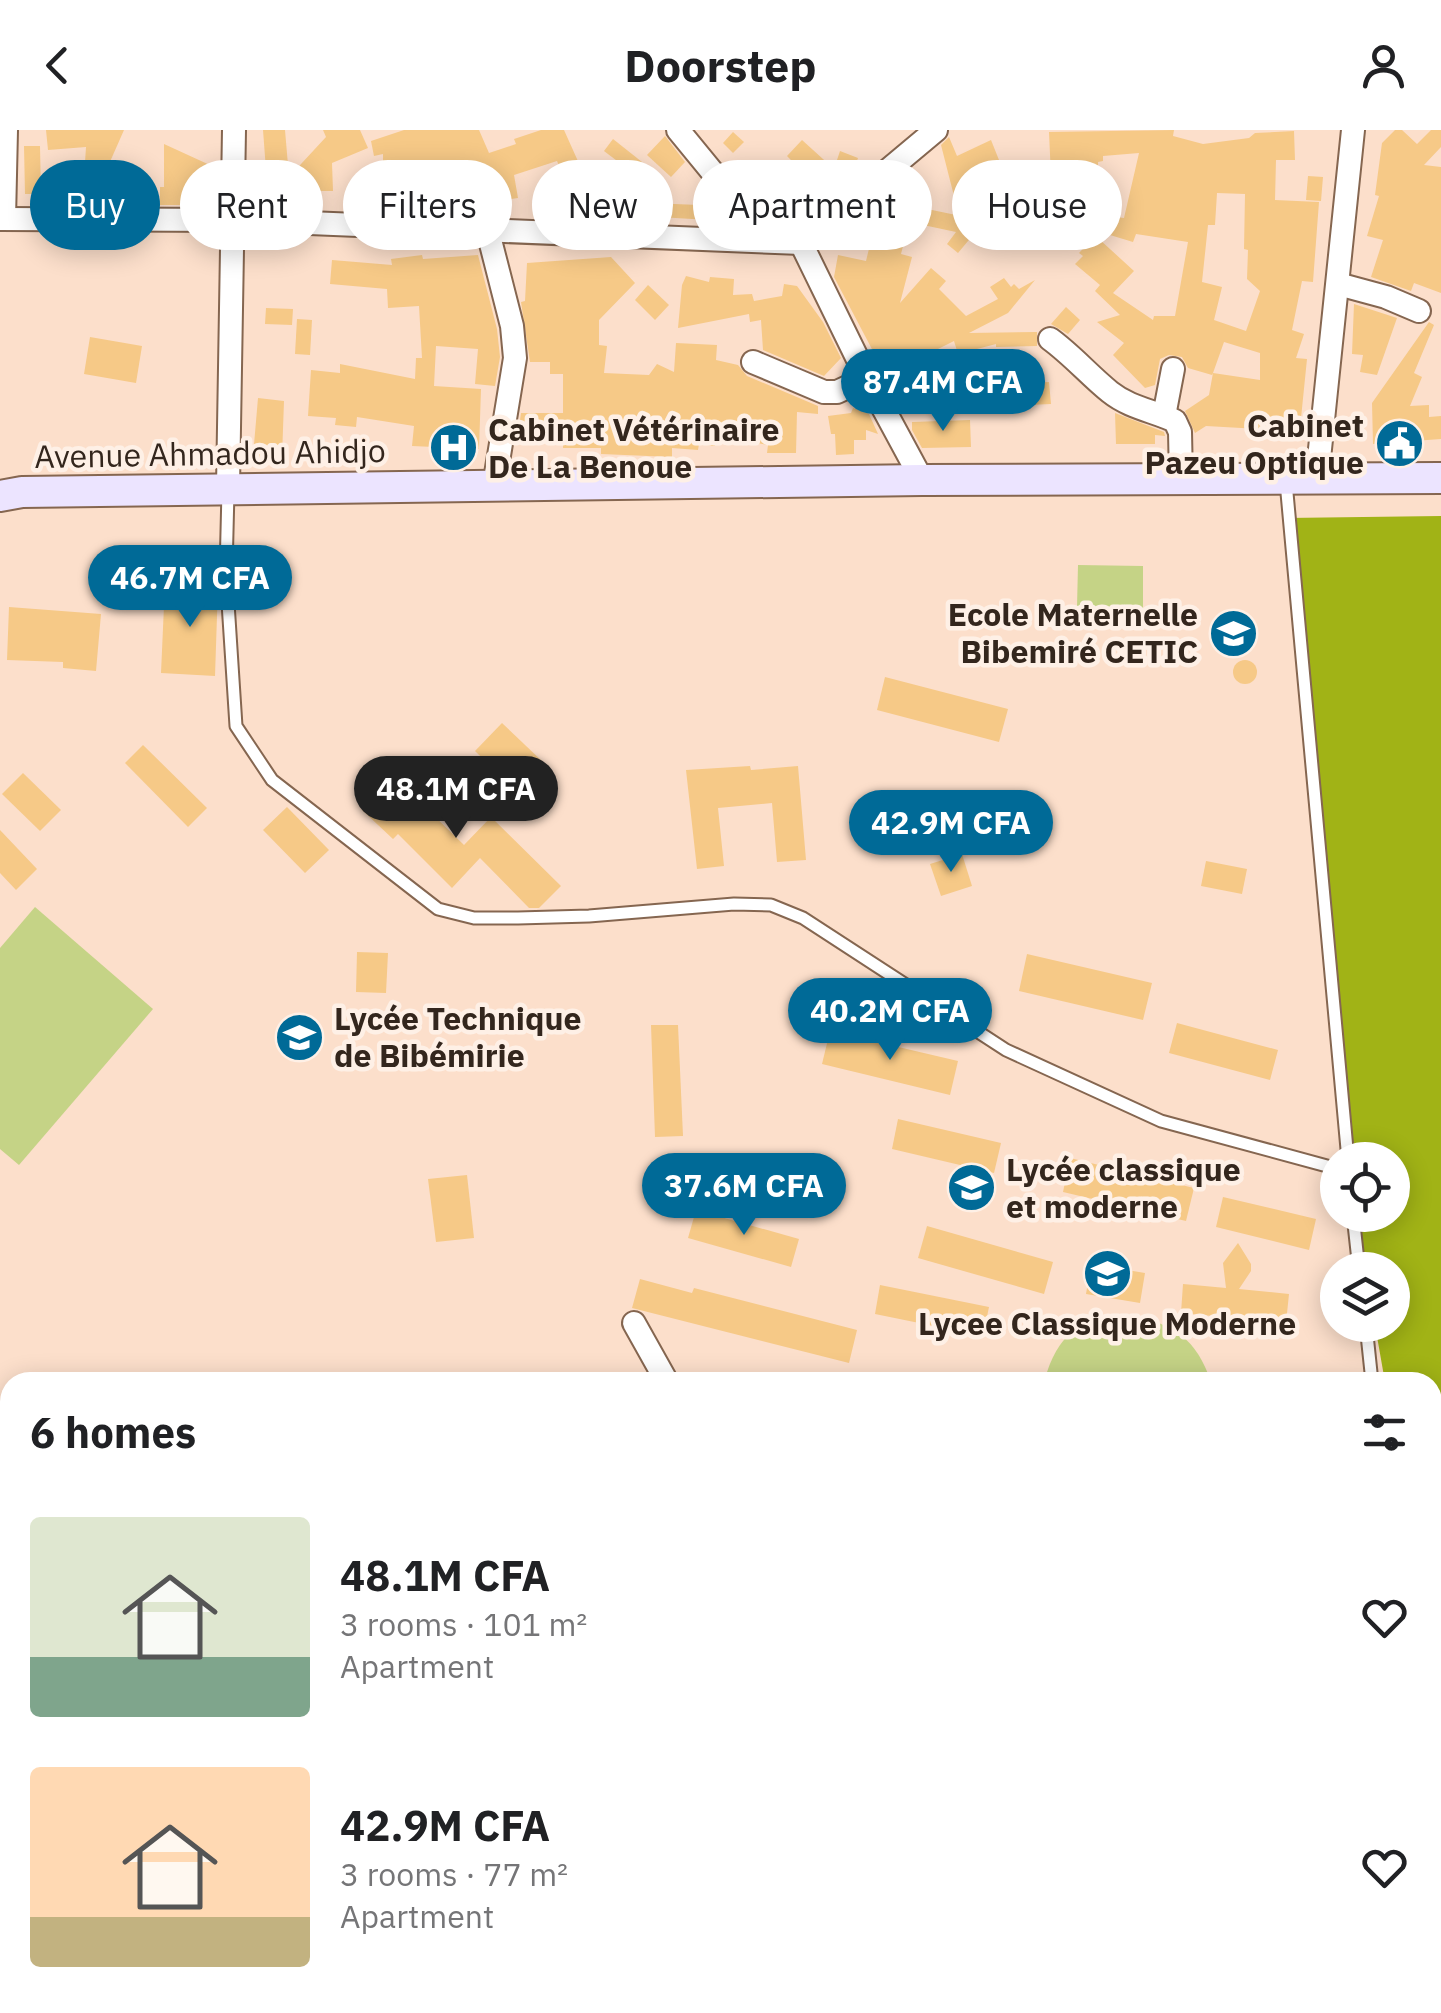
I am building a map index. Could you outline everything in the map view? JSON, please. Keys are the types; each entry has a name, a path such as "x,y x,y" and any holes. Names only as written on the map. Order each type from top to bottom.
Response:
{"main road":[{"name":"Avenue Ahmadou Ahidjo","path":"0,496 22,492 228,487 1441,478"}],"street":[{"path":"6,130 2,219 180,220"},
{"path":"234,130 234,160"},
{"path":"678,130 703,160"},
{"path":"900,160 936,130"},
{"path":"1316,478 1352,130"},
{"path":"512,233 693,239"},
{"path":"228,487 233,250"},
{"path":"493,250 512,326 515,358 494,486"},
{"path":"804,250 922,480"},
{"path":"1338,284 1420,311"},
{"path":"1050,340 1072,355 1111,393 1146,412 1175,421 1180,432 1181,480"},
{"path":"753,362 824,392 837,392 867,378"},
{"path":"1164,416 1172,369"},
{"path":"634,1324 662,1372"}],"lane":[{"path":"1285,478 1346,1142"},
{"path":"228,487 226,572 236,726 272,780 438,909 489,918 771,905 803,918 1006,1050 1161,1121 1320,1164"},
{"path":"1368,1342 1371,1372"}],"green space":[{"path":"1441,516 1441,1372 1383,1372 1378,1342 1410,1342 1410,1252 1362,1252 1359,1232 1410,1232 1410,1142 1345,1142 1286,518"},
{"path":"1078,565 1143,566 1143,608 1077,607"},
{"path":"35,907 153,1009 19,1165 0,1149 0,948"},
{"path":"1131,1314 1172,1329 1191,1344 1207,1372 1047,1372 1056,1351 1074,1330 1113,1315"}],"building":[{"path":"46,130 124,130 111,160 85,160 86,147 48,150"},
{"path":"263,130 285,130 288,160 265,160"},
{"path":"323,130 360,130 368,148 332,163 333,191 323,191 323,160 305,160 326,137"},
{"path":"404,130 479,130 489,153 541,130 564,130 577,160 532,160 532,169 514,175 518,198 512,199 512,160 383,160 383,154 374,156 371,141"},
{"path":"1174,130 1173,136 1203,144 1249,138 1255,133 1294,131 1295,160 1276,160 1275,200 1319,202 1313,282 1302,281 1292,330 1304,334 1296,358 1307,359 1300,428 1279,425 1280,434 1259,435 1259,429 1206,426 1195,433 1185,411 1209,395 1213,373 1188,368 1182,357 1169,355 1160,359 1155,385 1145,388 1113,355 1124,343 1097,322 1120,315 1095,291 1100,285 1075,264 1083,256 1079,253 1111,250 1134,271 1113,293 1153,320 1154,316 1175,316 1188,242 1136,234 1133,242 1122,239 1122,218 1139,153 1103,156 1103,160 1050,160 1049,132","holes":["1217,193 1245,194 1247,279 1260,291 1246,331 1214,320 1222,287 1202,282 1208,225 1215,225","1224,342 1260,353 1260,380 1213,373"]},
{"path":"1395,130 1402,130 1417,144 1431,130 1441,130 1441,147 1424,165 1441,167 1441,293 1414,283 1411,291 1371,277 1383,240 1367,236 1379,196 1375,195 1382,143"},
{"path":"733,132 744,142 733,153 723,143"},
{"path":"665,136 685,162 673,175 673,160 652,160 647,155"},
{"path":"949,137 957,156 991,140 999,160 952,160 952,188 941,145"},
{"path":"613,139 639,160 616,160 604,151"},
{"path":"802,140 824,160 791,160 787,156"},
{"path":"164,144 199,160 180,160 180,205 160,205 160,187 164,187"},
{"path":"24,146 40,146 40,160 30,160 30,194 25,194"},
{"path":"840,151 857,160 837,160"},
{"path":"1308,176 1323,177 1321,201 1306,200"},
{"path":"673,204 693,205 693,219 673,218"},
{"path":"932,210 952,214 952,231 932,227"},
{"path":"869,250 902,250 901,254 912,257 900,303 931,268 946,281 939,289 966,316 998,299 990,287 1004,278 1011,287 1014,284 1019,289 1035,280 1008,313 969,333 1037,332 1037,346 996,344 958,354 954,341 906,365 894,391 834,277 838,255 866,261"},
{"path":"422,255 423,259 478,255 497,329 500,357 495,386 475,384 478,349 436,346 434,386 481,389 479,449 412,446 414,426 357,417 356,427 335,425 336,418 308,416 311,370 340,373 340,364 415,379 416,358 422,358 419,306 388,308 387,289 330,284 332,260 392,265 391,259"},
{"path":"611,257 635,283 599,320 599,345 607,346 604,373 649,375 657,364 674,372 676,343 717,345 716,360 738,365 747,376 818,406 818,414 797,412 796,453 767,453 768,445 716,436 715,446 699,444 698,450 672,448 672,457 601,454 601,448 563,448 563,444 517,441 521,413 563,413 563,374 550,374 550,362 530,362 521,302 525,301 527,263"},
{"path":"686,276 709,282 710,277 734,279 733,295 752,294 754,301 782,296 784,284 797,286 823,322 841,358 824,376 763,350 761,320 750,322 749,314 678,328"},
{"path":"648,285 669,305 655,320 635,300"},
{"path":"1354,304 1397,318 1377,375 1360,372 1363,355 1352,354"},
{"path":"1066,307 1080,320 1068,334 1051,324"},
{"path":"266,308 293,309 292,325 265,324"},
{"path":"297,319 312,320 310,355 295,354"},
{"path":"1429,322 1434,325 1414,373 1422,377 1410,406 1429,405 1429,417 1441,416 1441,439 1373,444 1372,403"},
{"path":"90,337 142,346 136,383 84,374"},
{"path":"1049,382 1051,404 1007,406 1006,384"},
{"path":"258,398 284,401 282,457 253,456"},
{"path":"853,408 869,414 878,434 866,430 866,440 854,440 854,454 836,455 835,434 831,434 828,416 851,413"},
{"path":"1115,413 1164,432 1165,436 1155,435 1155,444 1116,444"},
{"path":"970,420 971,447 922,448 912,430 912,422"},
{"path":"165,583 218,586 215,676 161,673"},
{"path":"9,607 101,614 96,671 63,668 63,662 7,660"},
{"name":"Ecole Maternelle Bibemiré CETIC","path":"1233,621 1240,623 1244,632 1234,647 1221,634 1223,626"},
{"path":"1245,660 1254,663 1254,681 1245,684 1236,681 1233,672 1236,663"},
{"path":"885,677 1008,709 999,742 877,710"},
{"path":"502,723 544,763 517,792 475,751"},
{"path":"143,745 207,808 188,827 125,763"},
{"path":"406,764 436,792 424,806 464,845 491,817 561,886 539,908 529,908 480,858 452,888 398,834 393,839 362,810"},
{"path":"750,766 751,770 798,766 806,860 777,862 772,803 718,808 724,866 697,869 686,770"},
{"path":"23,773 61,810 40,831 2,794"},
{"path":"287,807 329,850 305,873 263,830"},
{"path":"0,830 37,869 16,890 0,873"},
{"path":"962,854 972,886 941,896 930,864"},
{"path":"1206,861 1247,869 1242,894 1201,886"},
{"path":"357,952 388,953 386,993 356,992"},
{"path":"1027,954 1152,983 1143,1020 1019,991"},
{"path":"1177,1023 1278,1050 1270,1080 1169,1053"},
{"path":"651,1025 678,1025 683,1136 655,1137"},
{"path":"830,1031 958,1061 950,1095 822,1064"},
{"path":"898,1119 1001,1143 994,1173 892,1149"},
{"path":"1070,1158 1194,1188 1186,1221 1063,1192"},
{"path":"467,1175 474,1238 436,1242 428,1179"},
{"path":"1223,1197 1316,1219 1309,1250 1216,1227"},
{"path":"696,1210 799,1239 791,1267 688,1238"},
{"path":"927,1226 1053,1262 1044,1294 918,1258"},
{"path":"1238,1243 1251,1264 1251,1271 1239,1289 1289,1294 1286,1323 1181,1313 1183,1284 1226,1288 1223,1263"},
{"path":"1091,1264 1145,1273 1140,1303 1086,1294"},
{"path":"640,1279 692,1293 694,1288 857,1330 849,1363 632,1308"},
{"path":"880,1285 989,1307 983,1336 875,1314"}],"place":[{"name":"Cabinet Pazeu Optique","path":"1399,444"},
{"name":"Cabinet Vétérinaire De La Benoue","path":"453,448"},
{"name":"Ecole Maternelle Bibemiré CETIC","path":"1233,633"},
{"name":"Lycée Technique de Bibémirie","path":"299,1037"},
{"name":"Lycée classique et moderne","path":"971,1188"},
{"name":"Lycee Classique Moderne","path":"1107,1274"}]}
